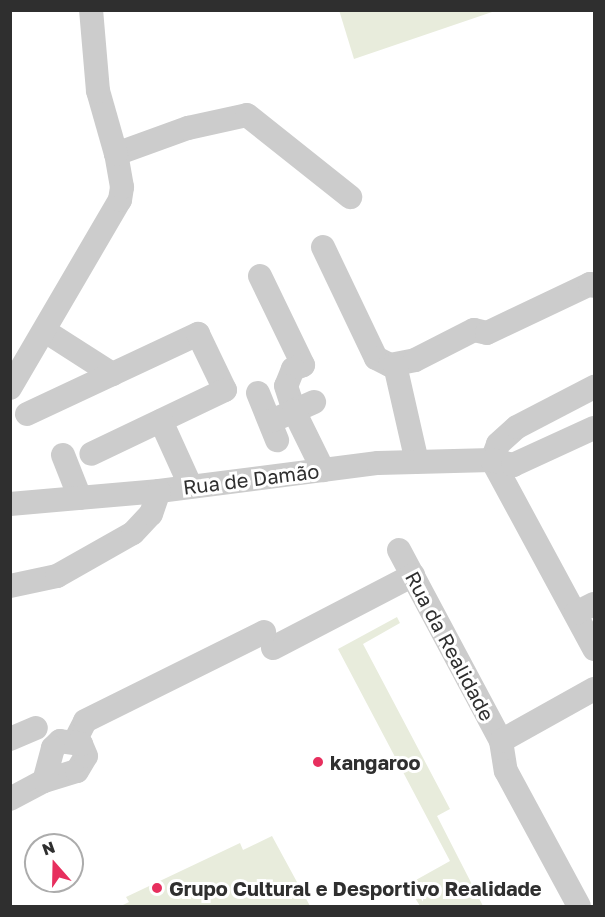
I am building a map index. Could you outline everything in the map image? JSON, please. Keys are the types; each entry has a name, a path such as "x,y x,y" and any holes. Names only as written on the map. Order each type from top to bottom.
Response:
{"street":[{"path":"10,388 120,200 122,187 116,154 98,90 91,10"},
{"path":"116,154 188,128 247,115 350,197"},
{"path":"323,247 376,358 405,362 474,330 487,333 590,284 594,286"},
{"path":"260,276 303,364 293,369 286,386 304,406 323,470"},
{"path":"45,331 112,374"},
{"path":"27,414 198,334 225,390 91,454"},
{"path":"405,362 417,462"},
{"path":"594,387 517,427 498,444 492,460 585,609 594,650"},
{"path":"258,393 274,430 304,406"},
{"path":"161,421 192,487"},
{"name":"Rua de Damão","path":"10,504 159,491 323,470 417,462 492,460 513,465 532,459 594,428"},
{"path":"63,454 80,498"},
{"path":"10,586 57,576 133,533 151,514 159,491"},
{"name":"Rua da Realidade","path":"399,550 501,741 506,771 579,906"},
{"path":"10,799 44,781 53,748 60,741 75,741 85,721 413,575"},
{"name":"Rua da Realidade","path":"501,741 594,689"},
{"path":"10,739 36,728"}],"green space":[{"path":"339,10 495,10 495,11 354,59"},
{"path":"397,617 400,623 363,644 450,809 437,816 483,906 420,906 407,885 450,861 338,649"},
{"path":"272,836 310,906 121,906 129,902 126,897 240,843 243,850"}],"place":[{"name":"kangaroo","path":"318,762"},
{"name":"Grupo Cultural e Desportivo Realidade","path":"157,888"}]}
